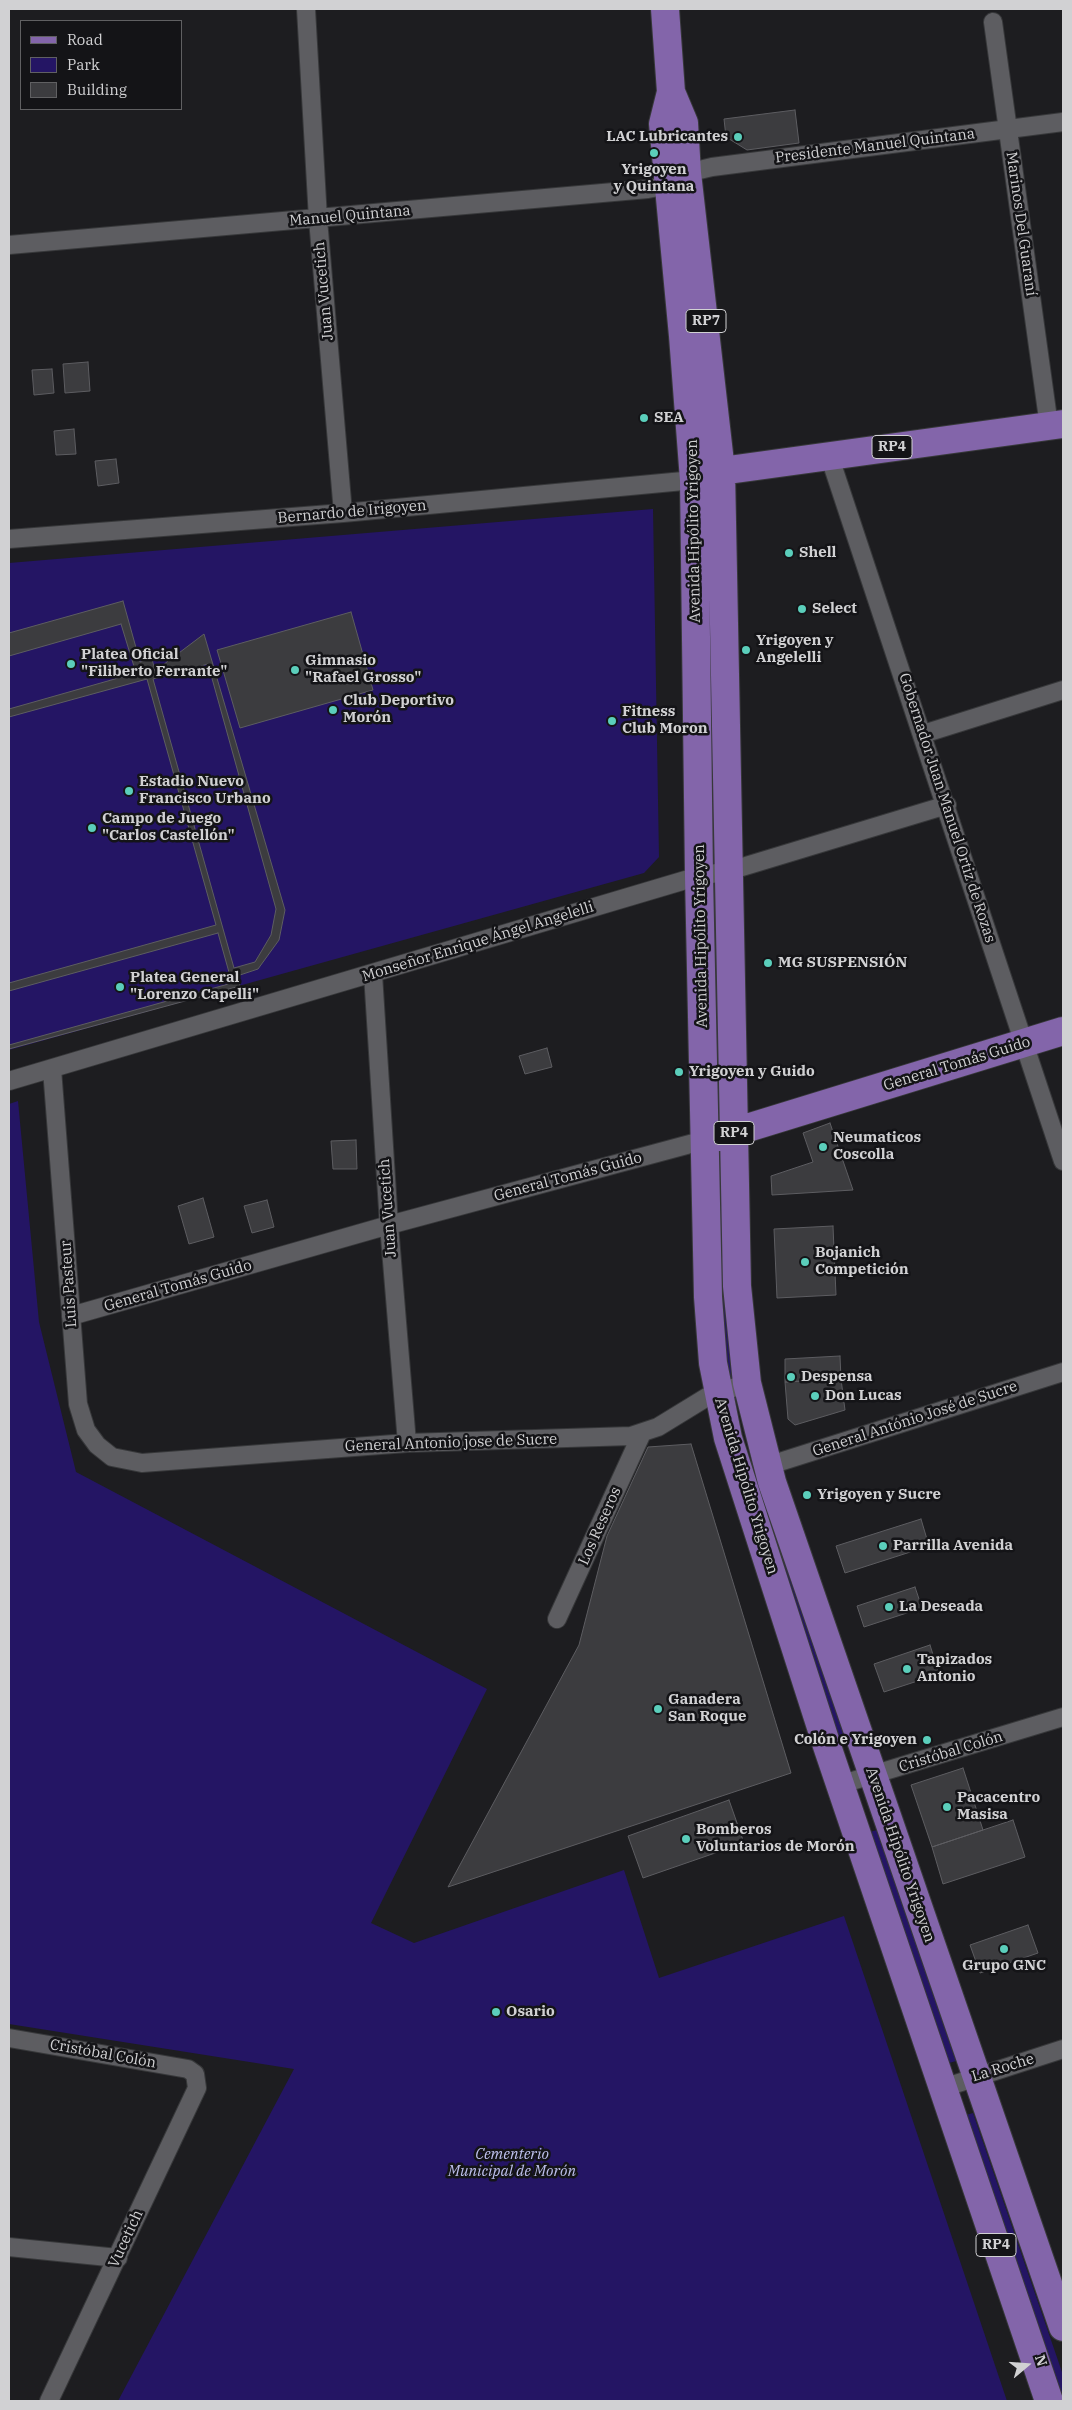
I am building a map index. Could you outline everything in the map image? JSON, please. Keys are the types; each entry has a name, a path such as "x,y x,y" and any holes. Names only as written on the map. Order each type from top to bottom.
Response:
{"main road":[{"name":"Avenida Hipólito Yrigoyen","path":"665,9 671,92 663,124 678,179 721,471 737,1286 748,1383 767,1466 1063,2327"},
{"name":"Avenida Hipólito Yrigoyen","path":"678,179 694,480 699,876 708,1297 713,1363 728,1438 839,1784 1050,2401"},
{"name":"RP4","path":"721,471 1056,425"},
{"name":"General Tomás Guido","path":"705,1140 1063,1031"}],"street":[{"name":"Juan Vucetich","path":"306,9 318,219 343,513"},
{"name":"Marinos Del Guaraní","path":"993,22 1008,129 1056,425"},
{"name":"Presidente Manuel Quintana","path":"678,179 712,167 1063,122"},
{"name":"Manuel Quintana","path":"9,245 648,189 678,179"},
{"name":"Gobernador Juan Manuel Ortiz de Rozas","path":"830,455 1063,1161"},
{"name":"Bernardo de Irigoyen","path":"9,539 343,513 694,480"},
{"path":"923,734 1063,690"},
{"name":"Monseñor Enrique Ángel Angelelli","path":"9,1081 699,876 729,871 947,805"},
{"name":"Juan Vucetich","path":"373,974 389,1225 407,1443"},
{"name":"Luis Pasteur","path":"52,1069 78,1404 86,1430 97,1445 112,1457 142,1463"},
{"name":"General Tomás Guido","path":"71,1316 389,1225 705,1140"},
{"name":"General António José de Sucre","path":"767,1466 1063,1372"},
{"name":"General Antonio jose de Sucre","path":"142,1463 407,1443 613,1437 642,1433 658,1427 696,1403 718,1392 748,1383"},
{"name":"Los Reseros","path":"557,1619 642,1433"},
{"name":"Cristóbal Colón","path":"839,1784 872,1776 1063,1717"},
{"name":"Cristóbal Colón","path":"9,2038 188,2069 195,2074"},
{"name":"La Roche","path":"943,2088 1063,2049"},
{"name":"Vucetich","path":"49,2401 197,2088 195,2074"},
{"path":"9,2247 118,2258"}],"green space":[{"name":"Club Deportivo Morón","path":"653,509 659,857 644,873 9,1050 9,563"},
{"path":"712,910 719,910 721,1118 713,1118"},
{"name":"Cementerio Municipal de Morón","path":"18,1101 39,1322 76,1472 487,1689 371,1923 414,1943 624,1870 659,1978 844,1916 1007,2401 118,2401 294,2069 9,2024 9,1104"},
{"path":"715,1151 722,1151 736,1393 729,1393 718,1289"},
{"path":"762,1490 847,1740 840,1742 755,1492"},
{"path":"877,1830 956,2061 949,2063 870,1832"},
{"path":"973,2113 1063,2375 1063,2392 1061,2392 966,2115"}],"building":[{"path":"795,110 799,143 747,150 726,137 724,119"},
{"path":"88,362 90,391 65,393 63,364"},
{"path":"52,369 54,393 34,395 32,370"},
{"path":"74,429 76,454 56,455 54,431"},
{"path":"116,459 119,483 98,486 95,461"},
{"path":"123,601 140,662 152,659 155,671 204,634 285,910 279,940 258,969 237,976 240,986 9,1049 9,983 216,925 147,679 9,717 9,633"},
{"name":"Gimnasio \"Rafael Grosso\"","path":"351,612 373,690 240,728 217,650"},
{"name":"Platea Oficial \"Filiberto Ferrante\"","path":"121,624 136,673 9,709 9,656"},
{"path":"208,664 276,909 271,935 255,962 234,968 153,679"},
{"name":"Platea General \"Lorenzo Capelli\"","path":"218,933 232,983 9,1045 9,991"},
{"path":"547,1048 552,1067 525,1074 519,1056"},
{"name":"Neumaticos Coscolla","path":"830,1123 853,1190 772,1195 771,1176 813,1162 803,1133"},
{"path":"356,1140 357,1169 333,1169 331,1141"},
{"path":"203,1198 214,1237 189,1244 178,1206"},
{"path":"267,1200 274,1227 252,1233 244,1206"},
{"name":"Bojanich Competición","path":"833,1226 836,1295 777,1298 774,1229"},
{"path":"840,1356 841,1379 785,1382 785,1359"},
{"name":"Don Lucas","path":"841,1379 845,1410 795,1425 788,1419 785,1382"},
{"name":"Ganadera San Roque","path":"691,1444 791,1773 448,1887 579,1645 607,1536 648,1447"},
{"name":"Parrilla Avenida","path":"921,1519 929,1546 845,1573 836,1546"},
{"name":"La Deseada","path":"915,1587 922,1608 864,1627 857,1606"},
{"name":"Tapizados Antonio","path":"930,1645 939,1674 884,1692 874,1664"},
{"name":"Pacacentro Masisa","path":"963,1768 983,1830 932,1847 911,1785"},
{"name":"Bomberos Voluntarios de Morón","path":"729,1800 744,1843 643,1878 628,1836"},
{"path":"1013,1820 1025,1857 943,1884 932,1847"},
{"name":"Grupo GNC","path":"1028,1925 1038,1953 980,1973 970,1945"}],"place":[{"name":"LAC Lubricantes","path":"738,137"},
{"name":"Yrigoyen y Quintana","path":"654,153"},
{"name":"SEA","path":"644,418"},
{"name":"Shell","path":"789,553"},
{"name":"Select","path":"802,609"},
{"name":"Yrigoyen y Angelelli","path":"746,650"},
{"name":"Platea Oficial \"Filiberto Ferrante\"","path":"71,664"},
{"name":"Gimnasio \"Rafael Grosso\"","path":"295,670"},
{"name":"Club Deportivo Morón","path":"333,710"},
{"name":"Fitness Club Moron","path":"612,721"},
{"name":"Estadio Nuevo Francisco Urbano","path":"129,791"},
{"name":"Campo de Juego \"Carlos Castellón\"","path":"92,828"},
{"name":"MG SUSPENSIÓN","path":"768,963"},
{"name":"Platea General \"Lorenzo Capelli\"","path":"120,987"},
{"name":"Yrigoyen y Guido","path":"679,1072"},
{"name":"Neumaticos Coscolla","path":"823,1147"},
{"name":"Bojanich Competición","path":"805,1262"},
{"name":"Despensa","path":"791,1377"},
{"name":"Don Lucas","path":"815,1396"},
{"name":"Yrigoyen y Sucre","path":"807,1495"},
{"name":"Parrilla Avenida","path":"883,1546"},
{"name":"La Deseada","path":"889,1607"},
{"name":"Tapizados Antonio","path":"907,1669"},
{"name":"Ganadera San Roque","path":"658,1709"},
{"name":"Colón e Yrigoyen","path":"927,1740"},
{"name":"Pacacentro Masisa","path":"947,1807"},
{"name":"Bomberos Voluntarios de Morón","path":"686,1839"},
{"name":"Grupo GNC","path":"1004,1949"},
{"name":"Osario","path":"496,2012"}]}
